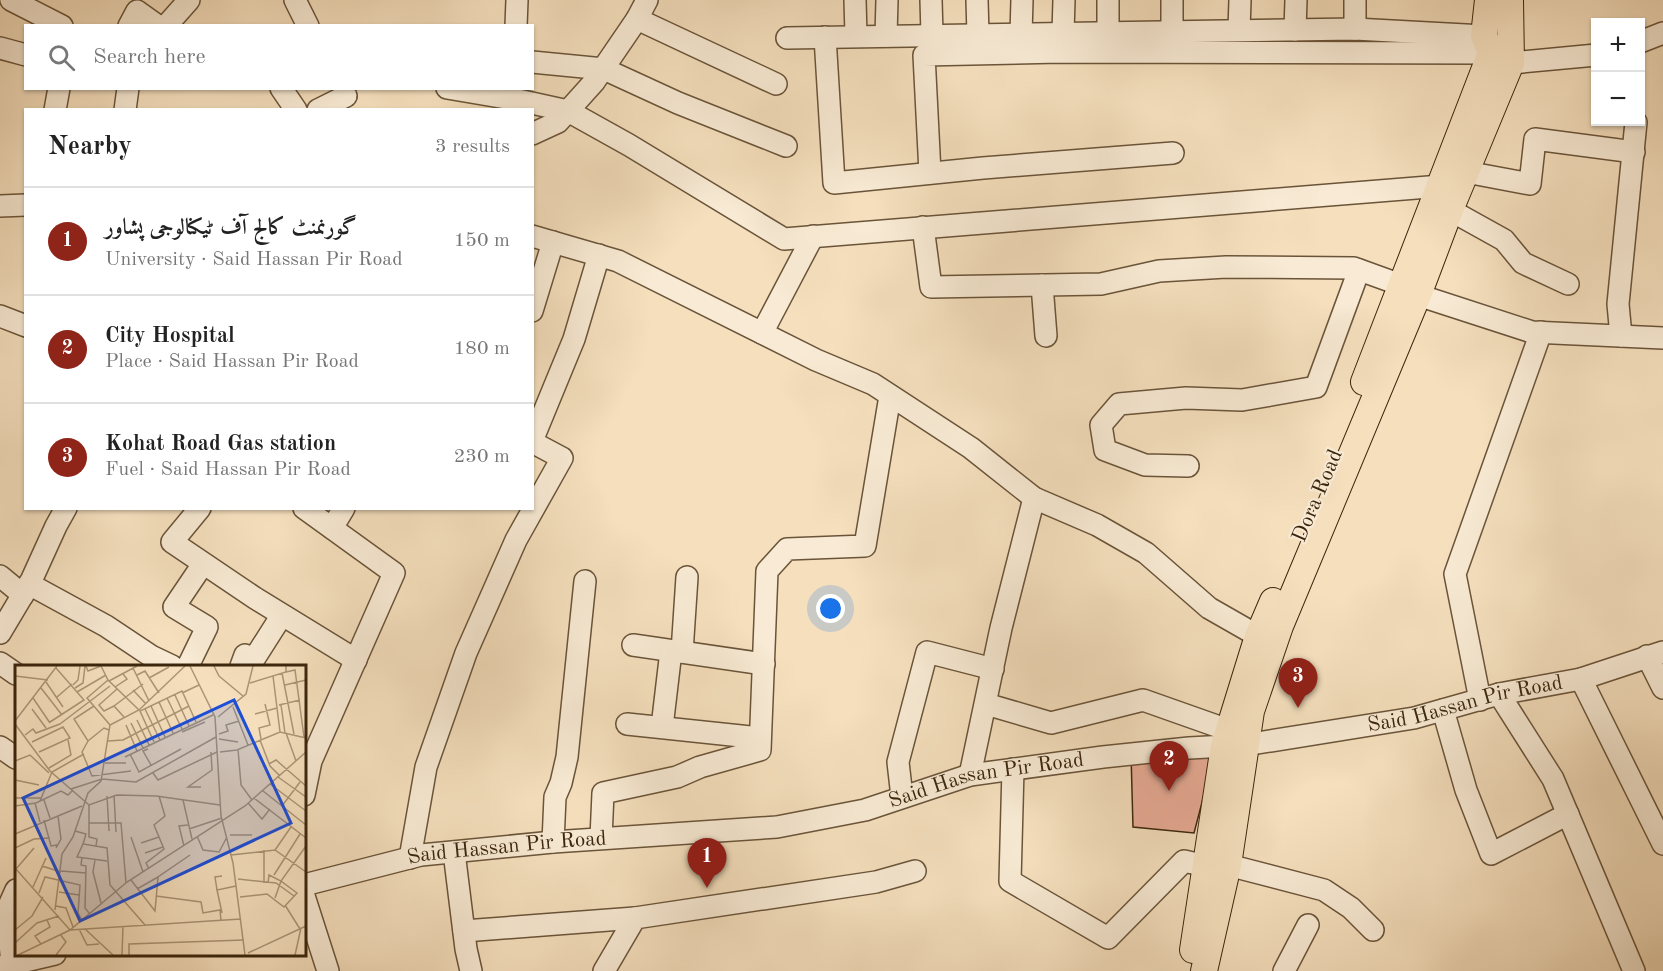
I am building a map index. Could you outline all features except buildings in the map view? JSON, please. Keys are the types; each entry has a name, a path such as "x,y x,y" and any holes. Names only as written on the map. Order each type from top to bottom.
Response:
{"main road":[{"path":"1488,0 1495,50"},
{"path":"1232,741 1251,711 1280,626 1410,290 1450,210 1466,172 1495,50 1510,0"},
{"name":"Dora Road","path":"1188,971 1214,863 1232,741 1258,636 1410,290 1440,186 1495,50"},
{"path":"1204,971 1214,863"}],"street":[{"path":"11,0 58,24"},
{"path":"168,24 189,0"},
{"path":"295,0 307,24"},
{"path":"516,24 517,0"},
{"path":"534,133 558,122 594,82 648,0"},
{"path":"855,0 856,36"},
{"path":"886,36 887,0"},
{"path":"931,0 932,36"},
{"path":"977,0 978,35"},
{"path":"1021,34 1022,0"},
{"path":"1063,33 1064,0"},
{"path":"1108,0 1108,33"},
{"path":"1172,0 1173,32"},
{"path":"1239,30 1240,0"},
{"path":"1295,30 1296,0"},
{"path":"1355,0 1355,29"},
{"path":"130,24 137,10 155,24"},
{"path":"637,19 776,84"},
{"path":"787,38 1355,29 1495,50"},
{"path":"1645,44 1663,33"},
{"path":"825,37 834,183 1173,153"},
{"path":"0,48 24,54"},
{"path":"930,173 924,55 1060,52 1495,50 1591,55"},
{"path":"534,62 604,69 678,103 786,146"},
{"path":"55,108 59,90"},
{"path":"125,108 128,90"},
{"path":"282,90 295,108"},
{"path":"459,90 568,111 629,145 784,239 1440,186"},
{"path":"323,108 347,98"},
{"path":"1621,336 1617,304 1636,126"},
{"path":"1466,172 1530,184 1535,139 1634,152"},
{"path":"0,206 24,205"},
{"path":"1450,210 1504,240 1523,263 1568,284"},
{"path":"923,227 931,287 1101,284 1159,272 1226,267 1354,268 1532,332 1663,338"},
{"path":"762,333 813,236"},
{"path":"534,237 618,261 816,360 873,384 971,448 1034,498 1097,525 1146,553 1209,608 1258,636"},
{"path":"534,304 553,242"},
{"path":"534,437 574,339 599,255"},
{"path":"1188,466 1145,465 1105,450 1101,425 1119,404 1186,398 1242,400 1316,387 1359,270"},
{"path":"1042,285 1046,336"},
{"path":"0,316 24,325"},
{"path":"1541,332 1455,574 1490,697 1553,779 1634,971"},
{"path":"601,838 603,793 677,777 700,767 760,750 767,571 787,549 866,546 890,396"},
{"path":"534,443 562,458 534,508"},
{"path":"970,775 1001,628 1034,498"},
{"path":"0,633 26,590 65,510"},
{"path":"198,510 172,542 282,615 356,660"},
{"path":"306,785 311,761 394,573 307,510"},
{"path":"332,528 343,510"},
{"path":"410,858 426,767 466,652 516,540 533,510"},
{"path":"188,665 207,627 174,607 203,564"},
{"path":"0,576 106,626 151,656 170,665"},
{"path":"662,727 677,652 687,577"},
{"path":"553,842 555,797 567,757 585,581"},
{"path":"241,665 245,654 254,659 282,615"},
{"path":"633,645 764,664"},
{"path":"902,797 898,762 927,652 993,669"},
{"path":"1655,654 1663,688"},
{"name":"Said Hassan Pir Road","path":"306,884 410,858 454,852 601,838 777,827 865,810 970,775 1414,718 1490,697 1581,679 1655,654"},
{"path":"0,663 15,673"},
{"path":"1581,679 1661,835"},
{"path":"986,704 1051,723 1143,700 1232,741"},
{"path":"1443,710 1466,790 1491,854 1568,814"},
{"path":"627,724 760,738"},
{"path":"0,747 15,757"},
{"path":"1013,769 1010,881 1108,938 1184,861 1214,863 1324,890 1351,908 1372,930"},
{"path":"454,852 471,971"},
{"path":"464,930 635,918 876,882 915,871"},
{"path":"15,892 7,910 6,966 47,956"},
{"path":"306,902 328,971"},
{"path":"604,971 635,918"},
{"path":"1284,971 1308,925"}],"place":[{"name":"Kohat Road Gas station","path":"1298,708"},
{"name":"City Hospital","path":"1169,791"},
{"name":"گورنمنٹ کالج آف ٹیکنالوجی پشاور","path":"707,888"}]}
